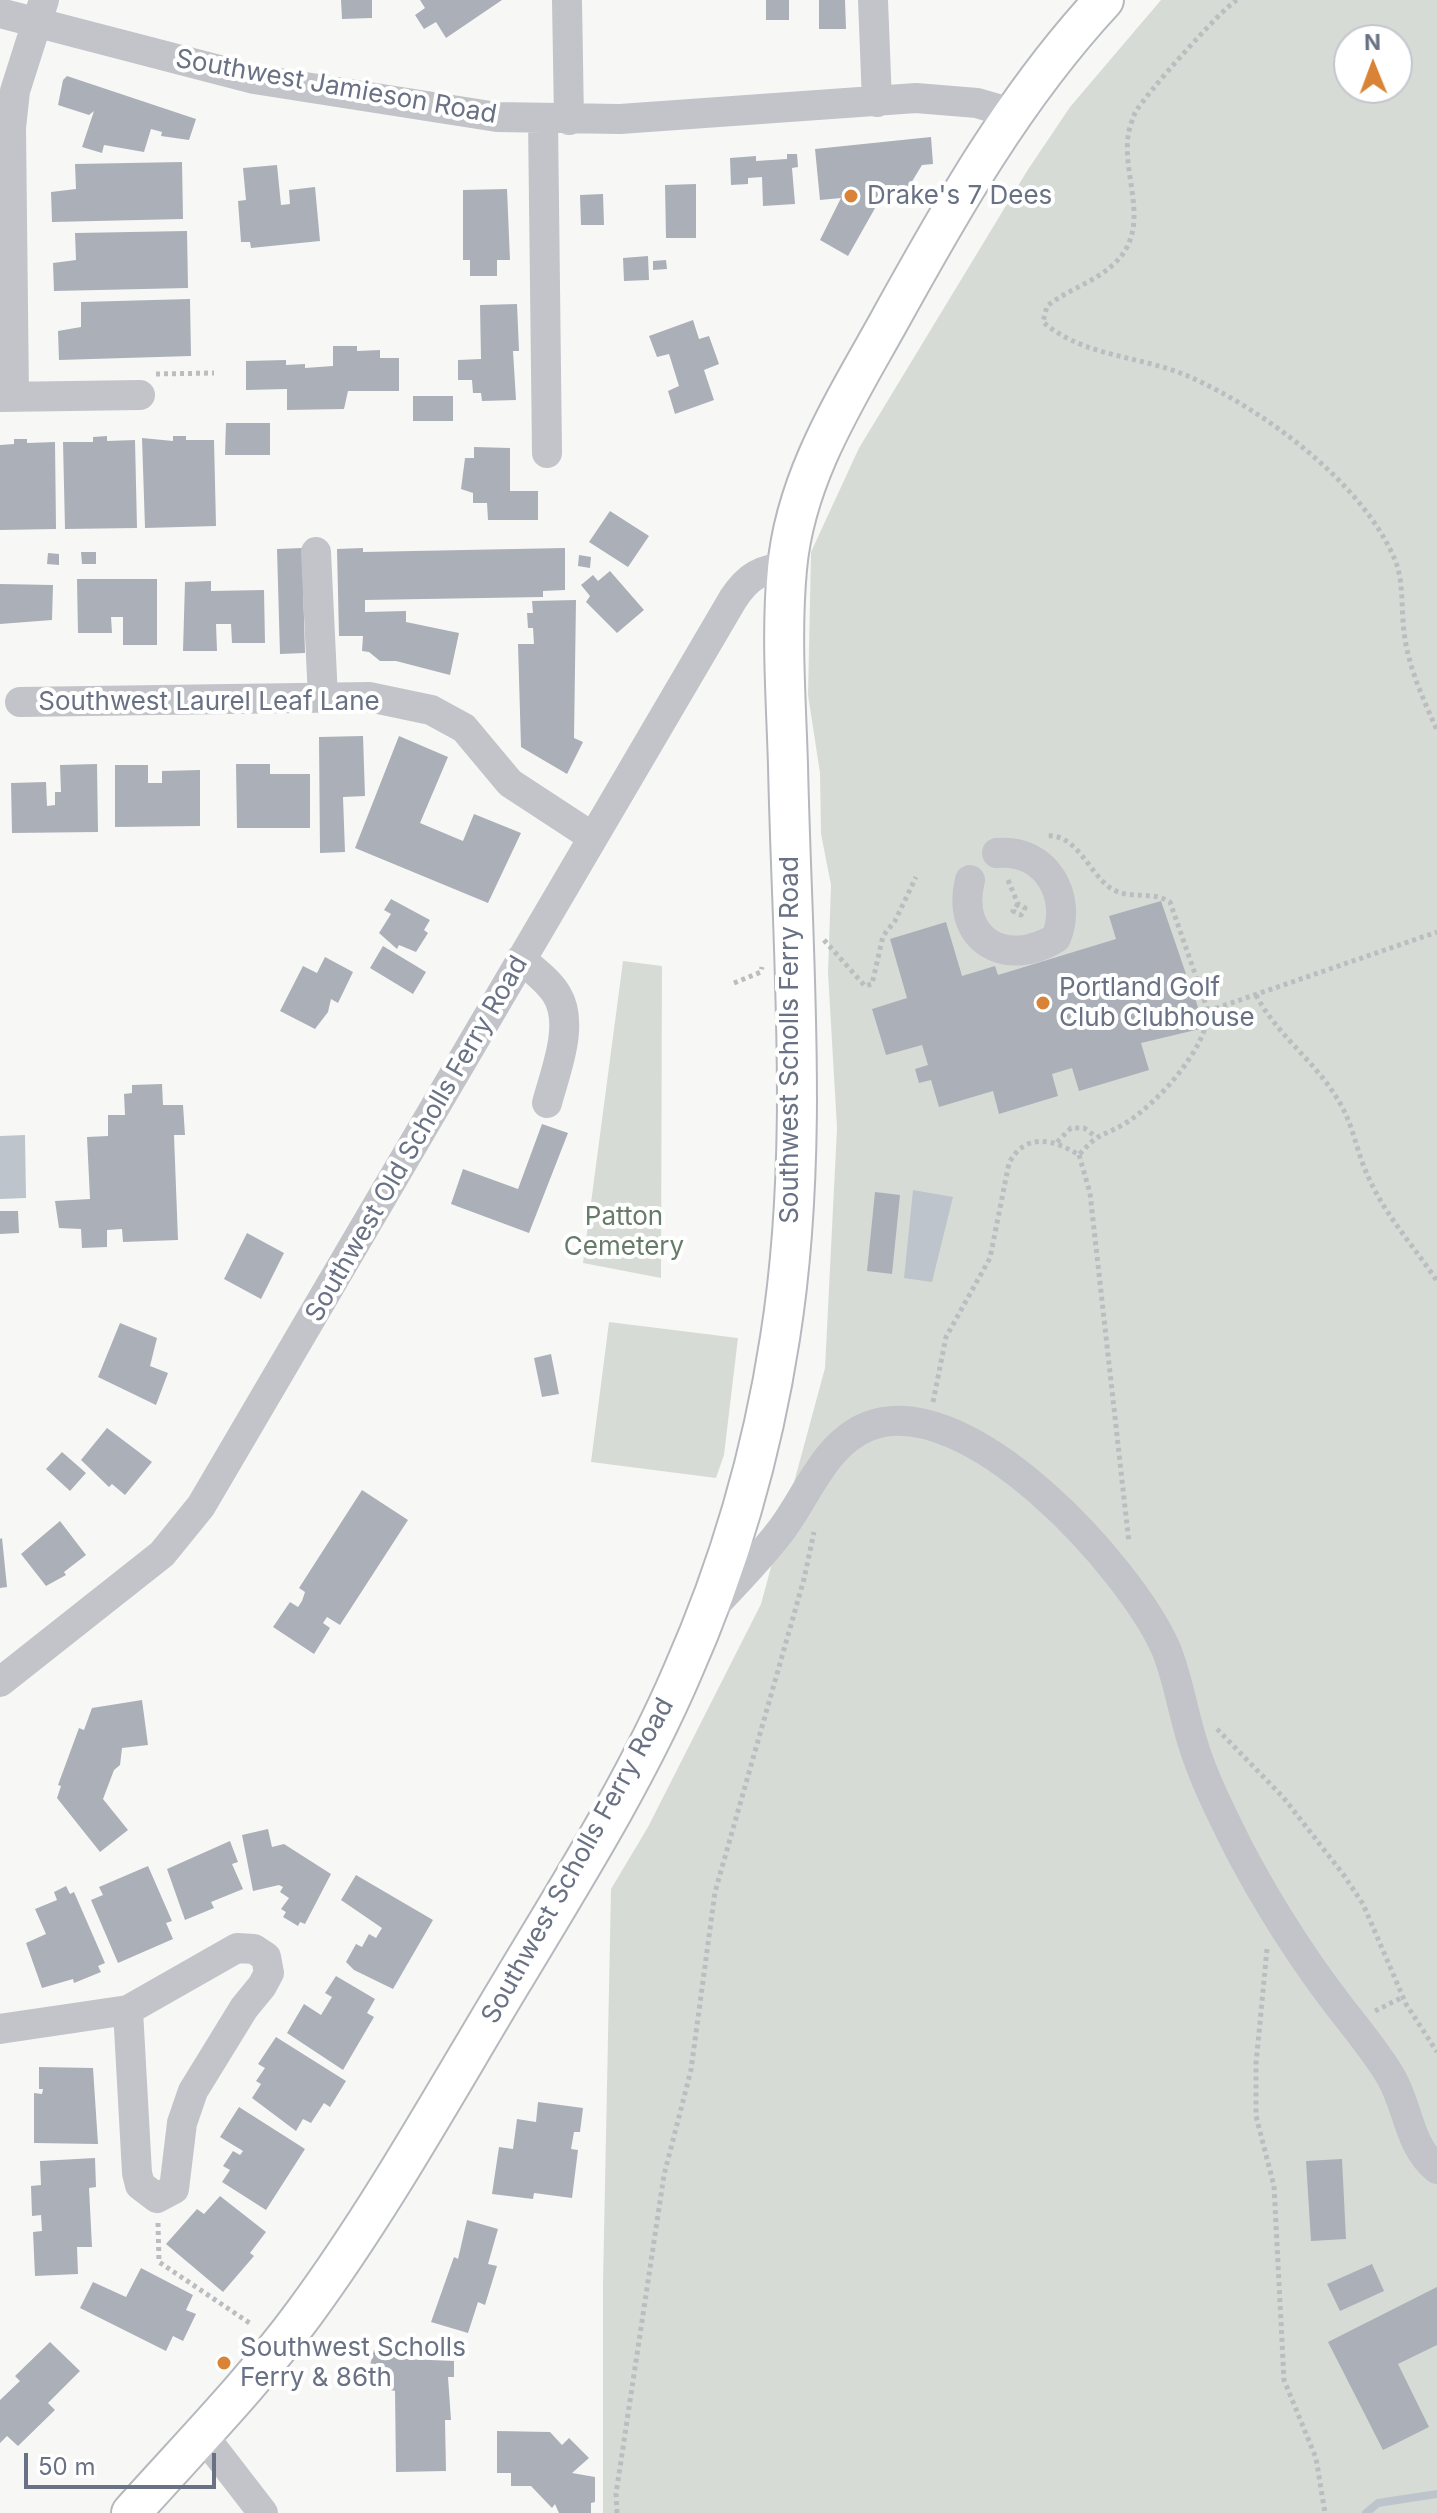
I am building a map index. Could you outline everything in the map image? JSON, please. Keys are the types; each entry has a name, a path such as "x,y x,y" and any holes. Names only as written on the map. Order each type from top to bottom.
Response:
{"main road":[{"name":"Southwest Scholls Ferry Road","path":"131,2513 311,2304 464,2062 640,1760 707,1615 744,1509 781,1338 794,1189 795,1059 785,648 787,567 803,495 838,414 958,197 1011,113 1104,0"}],"street":[{"path":"547,453 556,120 567,0"},
{"path":"873,0 877,102"},
{"path":"41,11 15,91 6,158 7,397 147,384"},
{"name":"Southwest Jamieson Road","path":"0,13 41,11 177,61 254,79 442,110 556,120 685,116 948,99 1011,113"},
{"path":"316,552 323,698"},
{"name":"Southwest Old Scholls Ferry Road","path":"0,1682 162,1554 201,1506 591,836 742,584 765,569 787,567"},
{"name":"Southwest Laurel Leaf Lane","path":"20,702 369,697 431,710 464,728 510,783 591,836"},
{"path":"970,880 968,912 979,936 1010,951 1044,946 1056,938 1063,921 1062,897 1052,877 1011,853"},
{"path":"521,959 557,995 562,1009 563,1035 547,1103"},
{"path":"707,1615 781,1532 826,1460 868,1426 904,1419 928,1423 980,1445 1029,1484 1089,1540 1134,1591 1166,1650 1194,1748 1241,1852 1335,2001 1382,2063 1393,2081 1422,2157 1437,2169"},
{"path":"0,2029 128,2010 237,1948 254,1949 266,1957 269,1973 262,1986 244,2008 193,2091 179,2137 174,2189 157,2198 140,2185 137,2173 128,2010"},
{"path":"202,2434 263,2513"}],"path":[{"path":"1237,0 1214,19 1136,111 1127,151 1135,211 1133,234 1123,254 1105,272 1047,306 1043,322 1064,338 1104,354 1188,376 1247,409 1332,475 1361,502 1396,562 1410,658 1437,730"},
{"path":"147,384 214,373"},
{"path":"1018,904 1011,853 1037,837 1055,835 1067,840 1109,887 1125,895 1159,895 1170,902 1208,1011 1208,1027 1168,1087 1123,1125 1095,1136 1079,1155"},
{"path":"818,933 865,986 872,984 883,936 895,921 916,877"},
{"path":"1208,1011 1437,932"},
{"path":"734,983 761,972"},
{"path":"1256,995 1269,1021 1326,1081 1343,1107 1367,1175 1386,1211 1437,1281"},
{"path":"1057,1142 1071,1128 1084,1128 1095,1136"},
{"path":"928,1423 946,1337 990,1258 1009,1163 1015,1152 1032,1141 1057,1142 1079,1155 1090,1193 1134,1591"},
{"path":"617,2513 616,2494 664,2175 691,2070 715,1892 804,1579 817,1517"},
{"path":"1180,1697 1231,1742 1283,1797 1343,1874 1363,1904 1406,2004 1437,2052"},
{"path":"1267,1946 1256,2064 1256,2116 1274,2186 1284,2380 1316,2458 1325,2513"},
{"path":"157,2198 159,2262 251,2324"}],"green space":[{"path":"1161,0 1437,0 1437,2513 603,2513 603,2282 611,1889 648,1827 761,1604 825,1368 837,1128 828,973 831,885 821,834 820,773 808,695 811,552 859,448 1027,171 1070,107"},
{"name":"Patton Cemetery","path":"623,961 662,966 661,1278 583,1263"},
{"path":"609,1322 738,1338 724,1455 716,1478 591,1462"}],"shaded area":[{"path":"25,1135 26,1198 0,1199 0,1136"},
{"path":"913,1190 953,1197 932,1282 904,1278"}],"building":[{"path":"341,0 372,0 372,18 342,19"},
{"path":"420,0 502,0 446,38 436,22 424,29 415,15 425,8"},
{"path":"766,0 789,0 789,20 766,20"},
{"path":"819,0 845,0 846,29 819,29"},
{"path":"67,76 196,119 189,140 161,136 162,132 151,129 144,152 104,145 102,153 82,147 94,111 89,115 58,105 63,80"},
{"name":"Drake's 7 Dees","path":"931,137 933,164 922,165 905,193 883,194 848,256 820,240 841,198 820,200 815,149"},
{"path":"787,154 797,154 798,167 792,168 795,204 763,206 762,177 748,178 748,184 731,185 730,158 756,156 756,161 787,159"},
{"path":"182,162 183,219 52,222 51,192 76,189 75,164"},
{"path":"277,165 281,205 290,204 289,190 315,187 320,241 251,248 250,242 241,242 238,201 246,200 243,168"},
{"path":"696,184 696,238 666,238 665,185"},
{"path":"507,189 510,260 497,260 497,276 470,276 470,260 463,260 463,190"},
{"path":"603,194 604,225 581,225 580,195"},
{"path":"187,231 188,288 54,291 53,263 76,260 75,233"},
{"path":"648,256 649,280 624,281 623,258"},
{"path":"666,260 667,269 653,270 653,261"},
{"path":"190,299 191,356 59,360 58,331 81,327 81,302"},
{"path":"517,304 519,351 513,351 516,400 482,401 481,393 473,393 472,380 458,380 458,360 481,359 480,305"},
{"path":"693,320 699,339 709,336 719,364 704,370 714,400 675,414 668,391 679,386 669,354 657,357 649,336"},
{"path":"333,346 357,346 357,351 380,350 380,358 399,358 399,391 348,391 344,409 287,410 287,389 246,390 246,361 286,360 286,365 305,364 305,368 333,366"},
{"path":"413,396 453,396 453,421 413,421"},
{"path":"226,423 270,423 270,455 225,455"},
{"path":"107,436 107,441 135,440 137,528 65,529 63,442 93,442 93,437"},
{"path":"173,436 186,436 186,440 214,440 216,526 145,528 142,438 173,441"},
{"path":"14,439 27,439 27,443 55,442 56,529 0,530 0,445 14,444"},
{"path":"474,447 510,448 510,491 538,491 538,520 488,520 487,503 473,503 473,493 461,489 465,458 474,458"},
{"path":"610,511 649,536 628,567 589,542"},
{"path":"302,548 305,653 280,654 277,549"},
{"path":"363,548 363,552 565,548 565,590 543,591 543,597 365,600 365,612 406,611 406,622 459,633 450,675 396,661 380,661 369,652 362,651 363,636 339,636 337,549"},
{"path":"81,552 96,552 96,564 82,564"},
{"path":"48,553 59,554 59,565 47,564"},
{"path":"579,555 591,557 590,568 578,566"},
{"path":"610,571 644,610 617,633 586,602 590,596 581,585 593,575 598,581"},
{"path":"77,579 157,579 157,645 123,645 123,617 111,617 112,633 78,633"},
{"path":"211,581 211,591 264,590 265,643 232,643 231,624 216,624 217,651 183,651 185,582"},
{"path":"0,584 53,585 52,620 0,624"},
{"path":"576,600 574,738 583,742 567,774 521,747 518,644 534,644 533,628 528,628 527,613 533,613 532,601"},
{"path":"363,736 365,796 343,797 345,852 320,853 319,737"},
{"path":"399,736 448,757 420,823 463,841 474,814 521,833 488,903 355,848"},
{"path":"97,764 98,832 12,833 11,783 46,782 47,806 55,805 55,792 61,792 60,765"},
{"path":"236,764 270,764 270,774 310,774 310,828 237,828"},
{"path":"115,765 148,765 148,783 162,783 162,771 200,770 200,826 115,827"},
{"path":"391,899 430,920 424,930 428,933 416,952 399,945 397,949 379,933 391,914 384,910"},
{"name":"Portland Golf Club Clubhouse","path":"1161,901 1186,974 1183,975 1188,992 1193,991 1204,1028 1141,1043 1149,1070 1079,1091 1072,1068 1052,1074 1058,1096 999,1114 993,1091 939,1107 931,1080 919,1083 915,1069 928,1065 922,1045 886,1055 872,1009 907,998 890,939 946,922 962,976 995,966 998,975 1116,939 1109,916"},
{"path":"383,946 426,972 413,994 370,968"},
{"path":"325,957 353,972 338,1003 331,999 328,1012 315,1029 280,1011 303,966 317,973"},
{"path":"162,1084 163,1105 183,1105 185,1135 174,1135 178,1240 123,1242 122,1229 107,1230 107,1247 82,1248 81,1229 59,1228 55,1201 90,1199 87,1137 108,1136 108,1115 125,1115 124,1094 132,1093 132,1085"},
{"path":"542,1124 568,1133 529,1233 451,1204 463,1169 518,1189"},
{"path":"875,1192 900,1195 892,1274 867,1271"},
{"path":"0,1211 18,1211 19,1233 0,1234"},
{"path":"247,1233 284,1253 261,1299 224,1279"},
{"path":"120,1323 157,1338 150,1366 168,1373 156,1405 98,1377"},
{"path":"551,1354 559,1394 542,1397 534,1358"},
{"path":"107,1428 152,1462 125,1495 112,1484 109,1487 81,1460"},
{"path":"62,1452 86,1473 70,1491 46,1469"},
{"path":"362,1490 408,1520 340,1625 327,1617 323,1623 330,1628 314,1654 273,1627 290,1602 298,1607 302,1601 305,1592 299,1588"},
{"path":"60,1521 86,1555 64,1572 66,1575 46,1586 21,1554"},
{"path":"0,1539 7,1587 0,1588"},
{"path":"142,1700 148,1745 122,1748 120,1765 114,1770 103,1799 128,1830 100,1852 57,1798 61,1786 58,1785 79,1728 84,1730 92,1708"},
{"path":"268,1829 272,1847 284,1844 331,1874 305,1924 300,1922 298,1926 283,1917 286,1912 281,1909 289,1898 280,1892 283,1887 279,1885 253,1891 242,1835"},
{"path":"230,1841 238,1862 232,1864 243,1889 211,1902 214,1908 185,1920 167,1869"},
{"path":"148,1866 172,1921 166,1923 173,1939 118,1963 91,1900 103,1895 99,1887"},
{"path":"356,1875 433,1920 393,1989 354,1970 346,1962 356,1944 362,1947 369,1934 376,1938 382,1928 341,1900"},
{"path":"66,1886 70,1894 74,1892 105,1963 98,1966 101,1972 74,1983 73,1979 42,1988 26,1943 46,1934 35,1909 57,1900 54,1892"},
{"path":"336,1976 375,1999 367,2013 374,2017 343,2070 287,2033 304,2004 321,2015 332,1997 325,1993"},
{"path":"276,2037 346,2081 330,2107 324,2103 311,2123 303,2119 296,2131 252,2098 261,2084 256,2081 265,2068 258,2064"},
{"path":"39,2067 93,2068 98,2144 34,2143 34,2093 42,2094 43,2089 39,2089"},
{"path":"538,2102 583,2108 580,2132 574,2132 571,2149 578,2150 572,2198 534,2193 533,2199 492,2194 499,2147 513,2149 517,2119 536,2122"},
{"path":"239,2107 305,2149 266,2210 222,2182 230,2170 223,2166 233,2151 240,2155 243,2151 220,2137"},
{"path":"95,2158 96,2187 89,2188 92,2247 77,2247 78,2274 35,2276 33,2232 42,2231 41,2215 32,2216 31,2186 41,2185 40,2161"},
{"path":"1342,2159 1346,2239 1311,2241 1306,2161"},
{"path":"220,2196 266,2232 250,2253 254,2256 223,2292 166,2244 197,2209 204,2214"},
{"path":"467,2220 498,2229 488,2264 497,2266 485,2305 478,2302 468,2333 431,2322 454,2257 458,2259"},
{"path":"1372,2264 1384,2291 1340,2311 1327,2284"},
{"path":"141,2268 193,2295 186,2310 196,2314 183,2341 173,2336 166,2351 80,2308 93,2282 126,2297"},
{"path":"1437,2287 1437,2345 1398,2364 1429,2427 1383,2450 1328,2342"},
{"path":"50,2342 80,2371 48,2403 55,2410 18,2446 7,2436 0,2443 0,2400 20,2381 15,2376"},
{"path":"374,2350 407,2359 454,2361 454,2377 448,2377 451,2420 445,2420 446,2471 396,2472 395,2391 365,2384"},
{"path":"497,2431 550,2432 562,2445 569,2438 589,2458 572,2473 595,2477 595,2502 591,2503 591,2513 559,2513 555,2504 552,2508 531,2486 511,2486 511,2473 497,2473"}],"waterway":[{"path":"1366,2513 1378,2503 1437,2494"}],"place":[{"name":"Drake's 7 Dees","path":"851,196"},
{"name":"Portland Golf Club Clubhouse","path":"1043,1003"},
{"name":"Southwest Scholls Ferry & 86th","path":"224,2363"}]}
